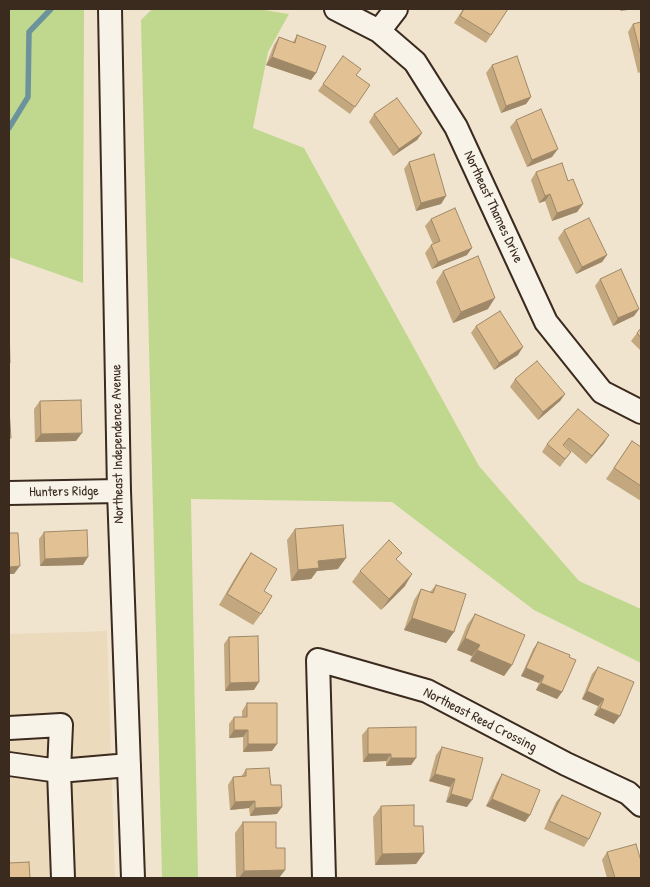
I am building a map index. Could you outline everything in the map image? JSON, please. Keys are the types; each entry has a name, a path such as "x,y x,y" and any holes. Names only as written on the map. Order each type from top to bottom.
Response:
{"street":[{"name":"Northeast Independence Avenue","path":"110,9 119,491 133,878"},
{"name":"Northeast Thames Drive","path":"336,9 379,31 415,62 456,127 546,322 602,392 641,412"},
{"path":"379,31 396,9"},
{"name":"Hunters Ridge","path":"9,493 119,491"},
{"name":"Northeast Reed Crossing","path":"324,878 318,660 427,691 566,764 628,794 641,805"},
{"path":"9,728 61,725 60,771 63,878"},
{"path":"9,764 60,771 129,765"}],"shaded area":[{"path":"107,631 115,878 9,878 9,634"}],"green space":[{"path":"9,9 84,9 83,283 9,257"},
{"path":"258,9 289,14 268,52 253,128 304,148 479,466 579,581 641,609 641,663 534,610 392,502 191,499 198,878 162,878 141,20 151,10"}],"building":[{"path":"464,9 508,9 491,35 460,16"},
{"path":"641,22 641,56 633,24"},
{"path":"297,35 326,46 316,73 272,57 279,37 295,43"},
{"path":"343,56 361,69 356,75 370,85 355,107 323,84"},
{"path":"517,56 531,97 506,106 492,65"},
{"path":"397,98 422,133 399,149 374,114"},
{"path":"541,109 558,149 532,160 516,120"},
{"path":"434,154 446,196 421,203 409,162"},
{"path":"562,163 568,181 573,179 583,204 557,213 550,194 545,196 536,172"},
{"path":"455,208 472,248 438,262 431,245 440,241 431,219"},
{"path":"589,218 607,255 582,267 564,230"},
{"path":"478,256 495,298 461,312 443,271"},
{"path":"621,269 639,309 618,318 600,279"},
{"path":"500,311 523,347 499,363 476,326"},
{"path":"9,323 10,363 9,363"},
{"path":"641,328 641,338 637,333"},
{"path":"537,361 565,394 543,412 515,379"},
{"path":"81,400 82,433 41,434 40,401"},
{"path":"9,409 11,438 9,438"},
{"path":"578,409 609,435 592,456 569,438 563,445 571,452 565,459 547,444"},
{"path":"632,441 641,447 641,486 614,468"},
{"path":"343,525 346,558 318,561 319,568 298,570 295,529"},
{"path":"87,530 88,557 45,559 44,532"},
{"path":"9,533 18,533 20,566 9,567"},
{"path":"389,540 402,553 396,559 412,574 389,599 360,571"},
{"path":"251,553 277,569 264,591 272,596 261,614 227,594"},
{"path":"436,585 466,594 454,632 412,618 421,589 433,593"},
{"path":"475,614 525,635 512,665 477,650 480,645 465,638"},
{"path":"258,636 259,682 230,683 229,637"},
{"path":"538,642 570,655 569,657 576,660 562,692 541,683 544,676 526,668"},
{"path":"598,667 634,682 620,716 600,708 604,699 587,691"},
{"path":"247,703 277,703 277,744 248,744 248,730 234,730 234,717 247,717"},
{"path":"416,727 416,758 391,758 391,754 368,754 368,728"},
{"path":"442,747 483,758 472,800 451,794 455,779 435,774"},
{"path":"269,768 271,785 281,785 282,807 255,808 255,801 235,802 233,777 246,776 246,769"},
{"path":"502,774 540,790 530,815 492,799"},
{"path":"562,795 601,813 589,839 549,821"},
{"path":"414,805 414,826 423,826 424,853 382,854 381,806"},
{"path":"243,822 276,822 276,848 285,848 285,870 244,871"},
{"path":"636,844 641,861 641,878 615,878 607,852"},
{"path":"29,862 30,878 9,878 9,863"}],"waterway":[{"path":"9,128 28,97 29,32 51,9"}]}
